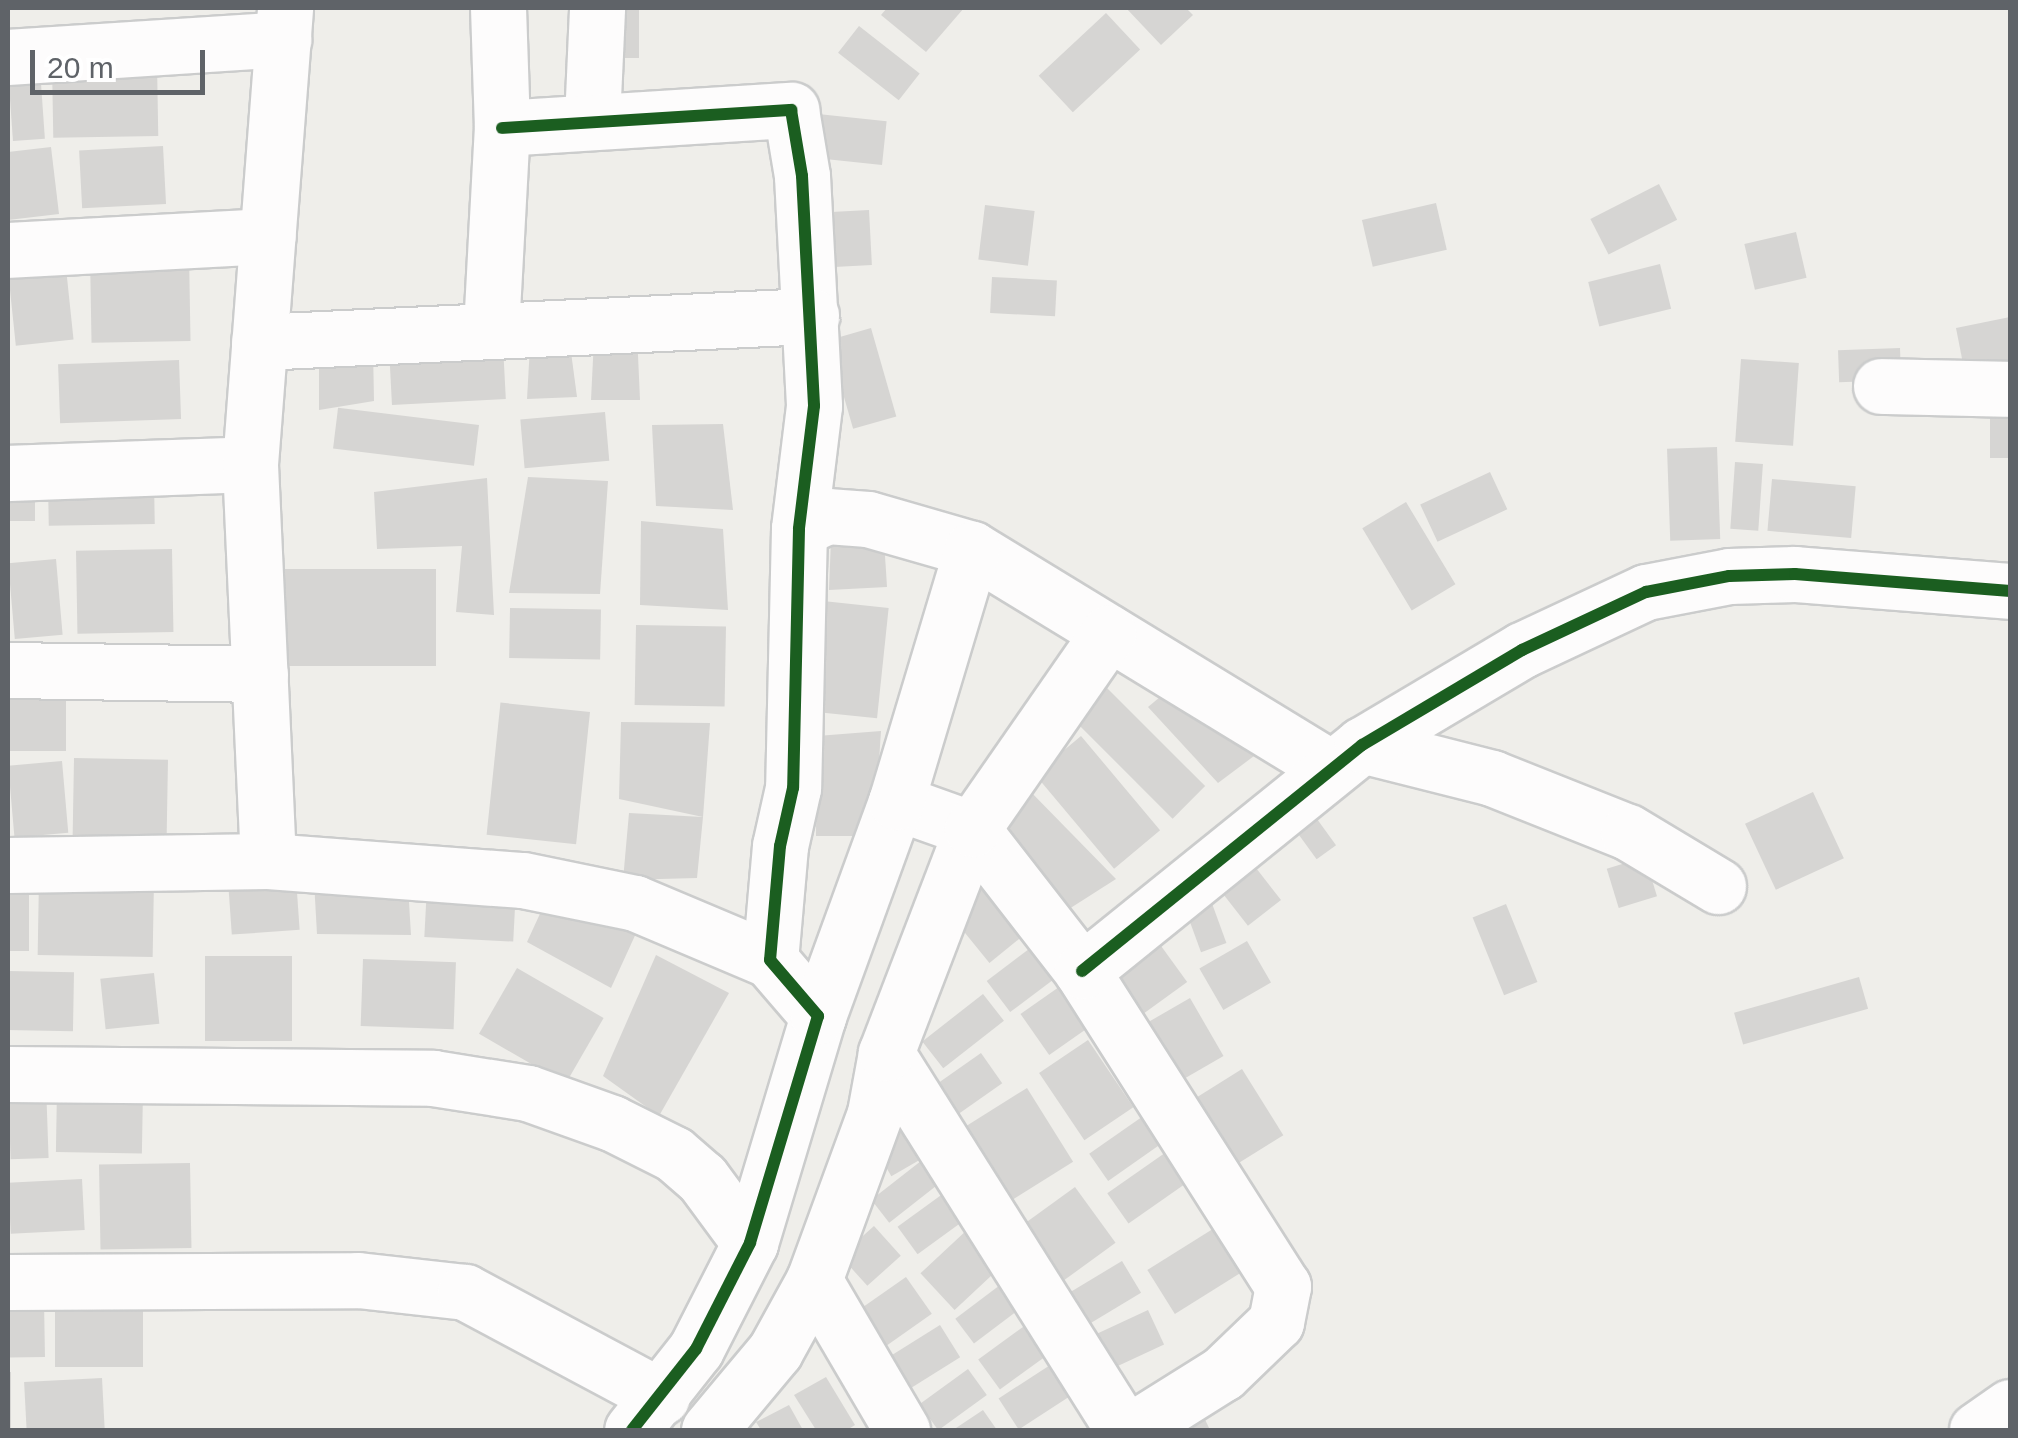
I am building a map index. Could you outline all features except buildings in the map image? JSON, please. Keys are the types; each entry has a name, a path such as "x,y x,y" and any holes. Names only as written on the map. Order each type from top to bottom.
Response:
{"street":[{"path":"491,328 502,128 498,8"},
{"path":"592,120 597,8"},
{"path":"8,57 284,23 250,464 268,861"},
{"path":"502,128 792,110 810,316 814,422 800,529 792,788 770,960"},
{"path":"8,250 268,236"},
{"path":"259,342 491,328 810,316"},
{"path":"1881,386 2010,389"},
{"path":"8,472 250,464"},
{"path":"800,529 827,516 868,519 972,549 1108,634 1345,756 1492,778 1628,832 1718,886"},
{"path":"8,1282 358,1280 465,1292 647,1414 750,1243 818,1016 896,802 972,549"},
{"path":"1082,971 1345,756 1522,650 1646,592 1728,576 1795,574 2010,591"},
{"path":"708,1430 774,1351 814,1280 874,1114 886,1053 972,828 1108,634"},
{"path":"8,670 260,674"},
{"path":"896,802 972,828 1082,971 1283,1286 1276,1322 1223,1374 1132,1430"},
{"path":"8,865 268,861 572,886 636,904 770,960 818,1016"},
{"path":"886,1053 1123,1430"},
{"path":"8,1074 433,1078 528,1093 612,1123 674,1154 702,1178 750,1243"},
{"path":"814,1280 902,1430"},
{"path":"1977,1430 2010,1407"}],"cycle path":[{"path":"502,128 791,110 802,176 814,406 799,529 793,788 780,846 770,960 818,1016 750,1243 696,1349 632,1430"},
{"path":"1082,971 1362,745 1522,650 1646,592 1729,576 1795,574 2010,591"}]}
